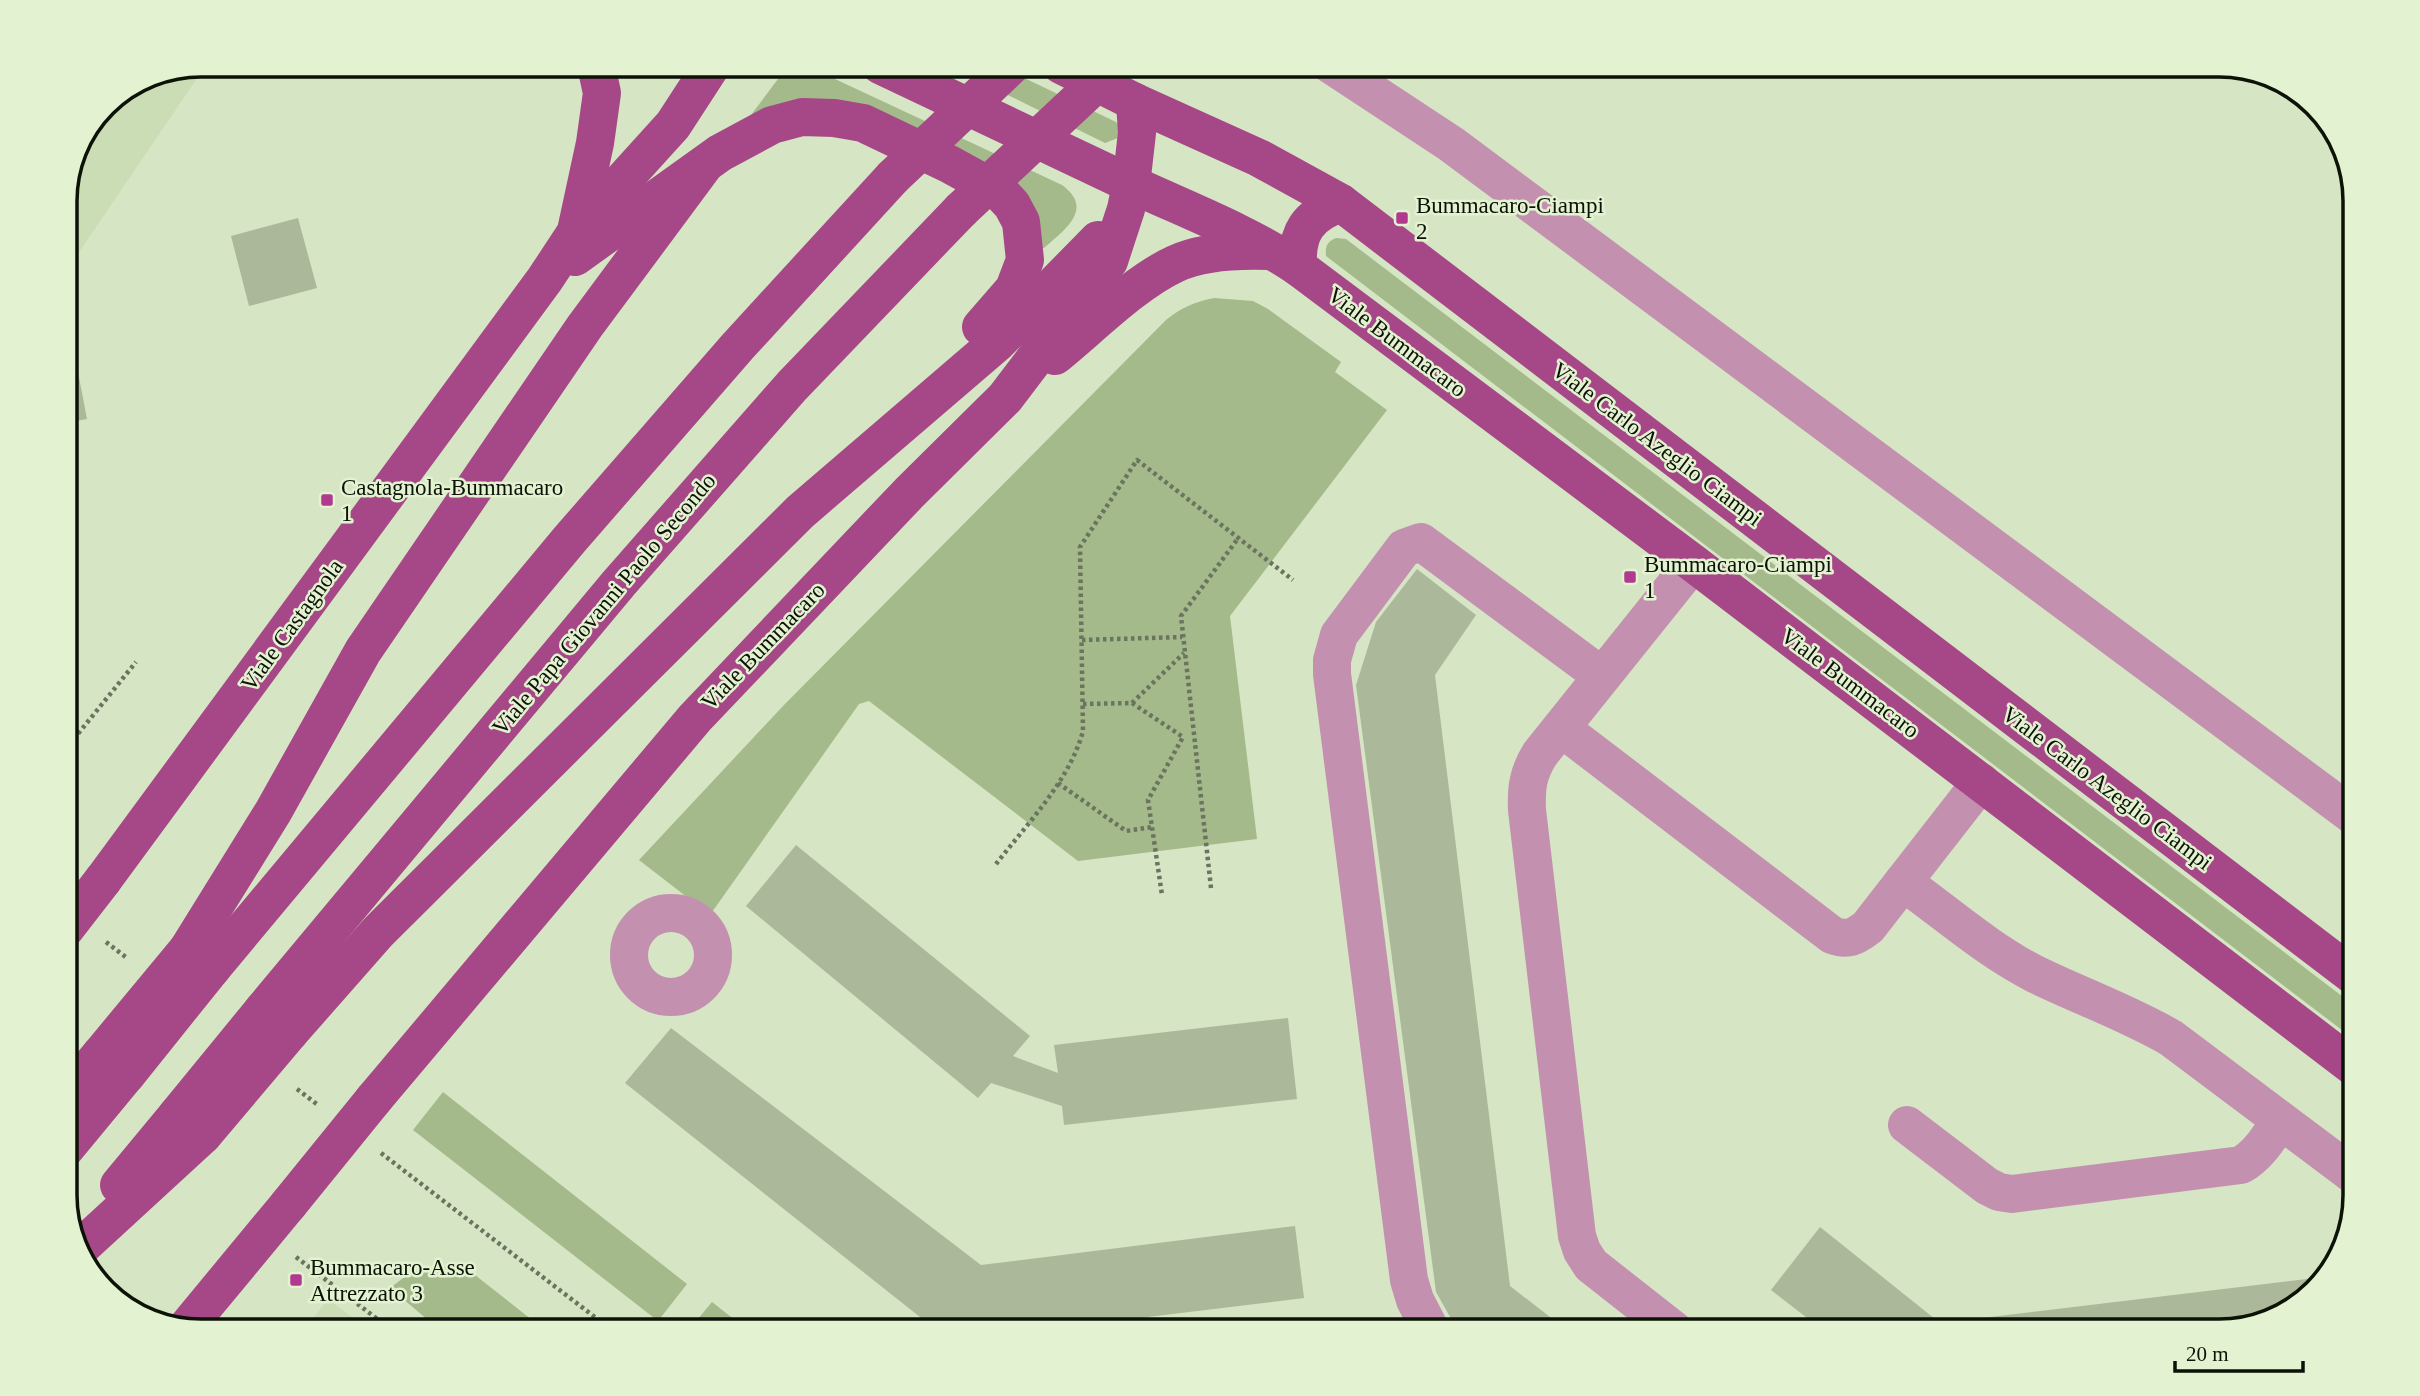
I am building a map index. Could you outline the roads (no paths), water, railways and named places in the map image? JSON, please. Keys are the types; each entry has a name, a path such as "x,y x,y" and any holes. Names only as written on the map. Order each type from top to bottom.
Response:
{"main road":[{"path":"576,232 595,143 601,93 598,77"},
{"path":"585,326 628,219 673,125 704,77"},
{"name":"Viale Bummacaro","path":"925,77 1129,197 1287,259 1693,563 2343,1059"},
{"path":"77,1128 114,1064 200,958 738,346 893,177 999,77"},
{"name":"Viale Carlo Azeglio Ciampi","path":"1084,77 1259,158 1340,203 2343,968"},
{"name":"Viale Papa Giovanni Paolo Secondo","path":"277,1021 628,573 792,386 961,210 1103,77"},
{"name":"Viale Bummacaro","path":"194,1319 374,1099 695,718 909,493 1005,398 1109,261 1129,197 1137,133 1135,102"},
{"path":"545,279 720,153 772,125 802,117 834,118 863,123 1000,192 1013,205 1021,222 1025,260 1014,289 957,353 937,395 909,493"},
{"path":"576,232 673,125"},
{"path":"200,958 274,812 363,651 585,326 703,167"},
{"path":"86,1241 190,1125 277,1021 378,932 800,512 998,342 1129,197"},
{"path":"1005,398 1138,288 1176,264 1220,253 1287,259 1297,250 1301,233 1311,219 1340,203"},
{"name":"Viale Castagnola","path":"77,914 545,279 576,232"},
{"path":"77,1089 114,1064"},
{"path":"83,1231 190,1125"}],"street":[{"path":"1349,77 1451,144 2343,808"},
{"path":"1425,1319 1409,1280 1332,674 1334,646 1339,635 1404,548 1421,542 1602,676"},
{"path":"1660,1319 1591,1265 1577,1236 1526,789 1530,770 1539,754 1693,563"},
{"path":"1561,728 1832,935 1842,939 1855,937 1868,927 1980,782"},
{"path":"1903,882 2034,973 2141,1021 2171,1038 2343,1167"},
{"path":"1908,1125 1987,1186 2012,1194 2241,1165 2251,1160 2259,1151 2280,1121"}],"place":[{"name":"Bummacaro-Ciampi 2","path":"1402,218"},
{"name":"Castagnola-Bummacaro 1","path":"327,500"},
{"name":"Bummacaro-Ciampi 1","path":"1630,577"},
{"name":"Bummacaro-Asse Attrezzato 3","path":"296,1280"}]}
